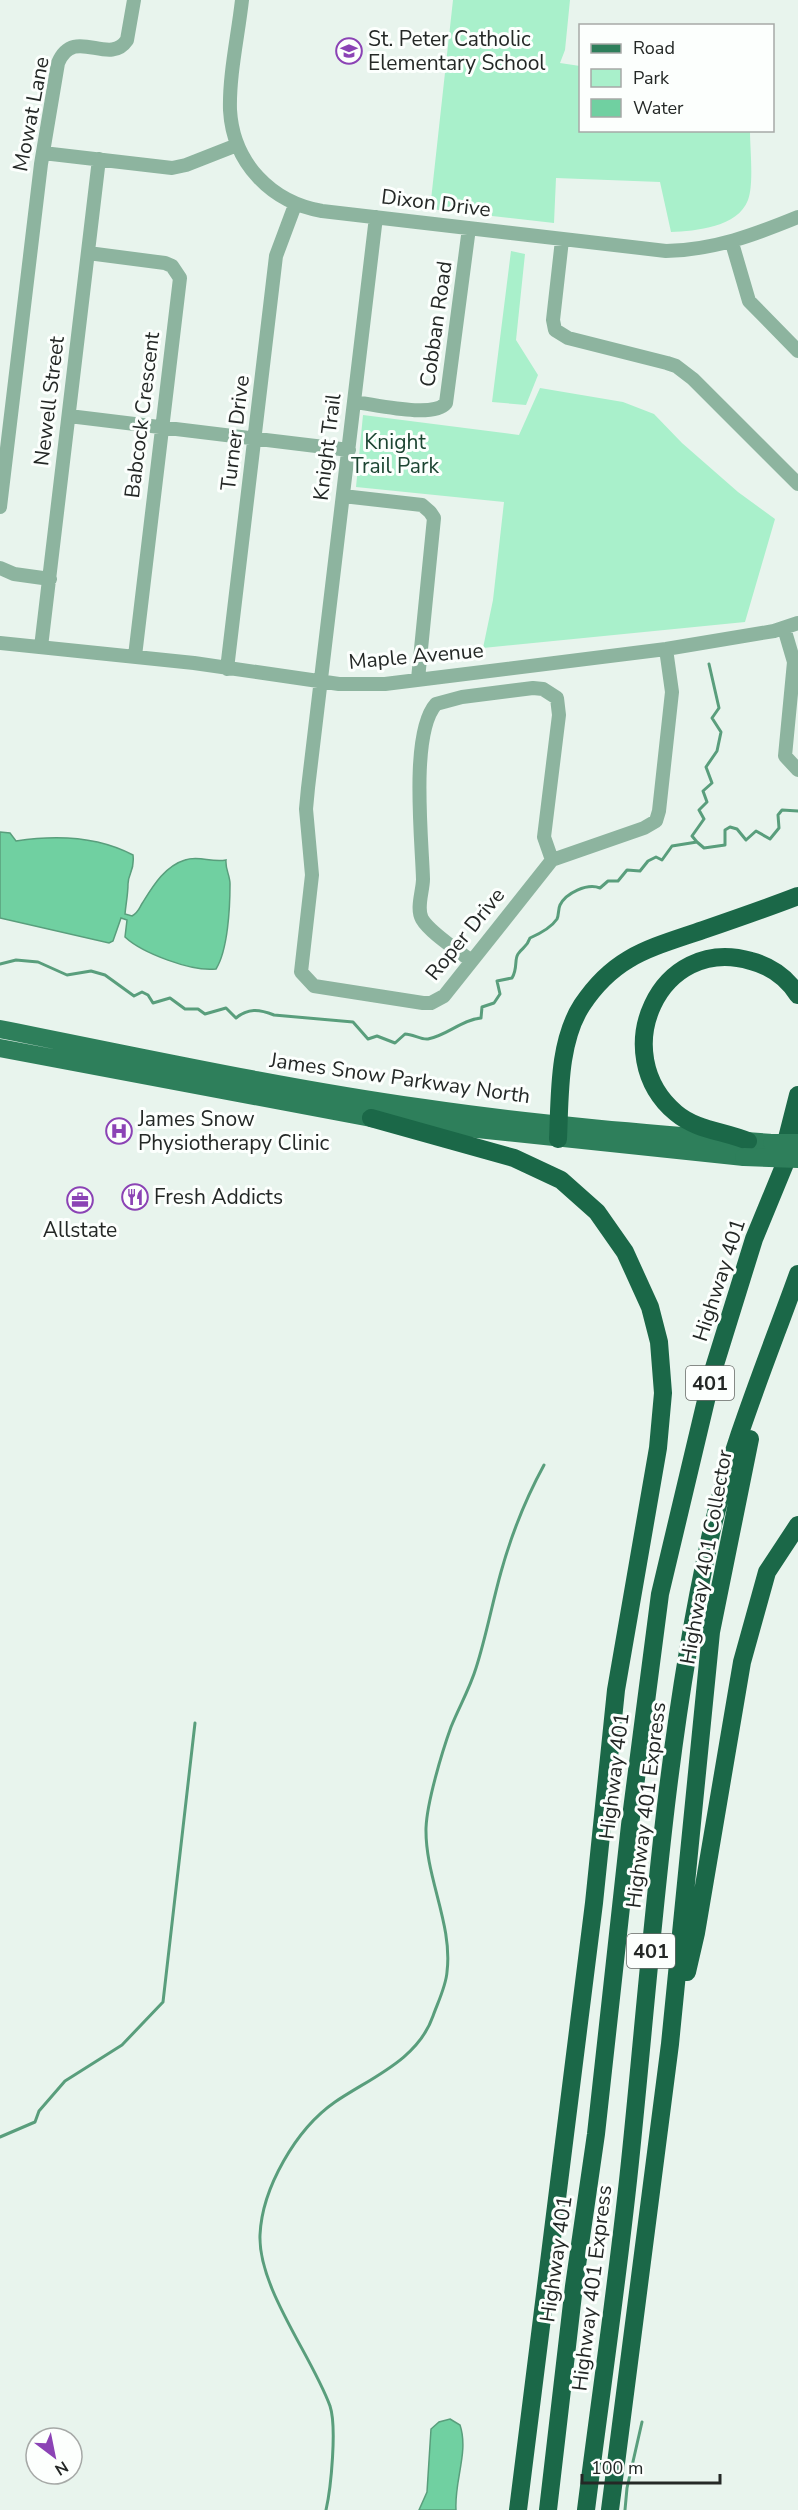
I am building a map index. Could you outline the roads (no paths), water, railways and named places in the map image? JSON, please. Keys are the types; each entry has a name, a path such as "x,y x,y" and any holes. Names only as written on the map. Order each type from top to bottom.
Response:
{"highway":[{"path":"558,1131 561,1077 569,1040 581,1006 602,981 624,960 650,946 798,896"},
{"path":"746,1149 677,1115 663,1100 648,1073 643,1053 643,1033 648,1012 662,989 679,973 700,962 723,958 746,959 768,967 786,981 798,995"},
{"path":"779,1177 792,1111 798,1095"},
{"path":"370,1118 514,1158 561,1180 597,1212 625,1252 650,1307 659,1342 663,1393 658,1448 616,1690 591,1926 518,2510"},
{"name":"Highway 401","path":"554,2445 596,2134 630,1825 660,1594 713,1371 754,1239 798,1131"},
{"name":"401","path":"753,1398 798,1274"},
{"name":"Highway 401 Collector","path":"610,2510 670,2044 711,1632 750,1436 753,1398"},
{"name":"Highway 401 Express","path":"586,2510 631,2156 660,1849 676,1734 710,1537 753,1398"},
{"path":"670,2044 696,1933 742,1662 767,1572 798,1525"},
{"name":"401","path":"537,2510 543,2471 554,2445"},
{"name":"401","path":"548,2510 554,2445"}],"main road":[{"name":"James Snow Parkway North","path":"0,1029 305,1089 558,1131"},
{"name":"James Snow Parkway North","path":"0,1048 370,1118 558,1131 746,1149 798,1159"},
{"name":"James Snow Parkway North","path":"746,1149 772,1143 798,1143"}],"street":[{"name":"Mowat Lane","path":"0,507 43,153 58,63 63,52 73,46 114,50 124,45 134,0"},
{"name":"Dixon Drive","path":"242,0 231,100 232,127 237,145 262,183 295,205 376,218 666,251 696,250 732,243 798,217"},
{"path":"43,153 180,167 237,145"},
{"name":"Newell Street","path":"41,647 99,159"},
{"name":"Turner Drive","path":"227,669 276,256 295,205"},
{"name":"Knight Trail","path":"322,682 376,218"},
{"name":"Cobban Road","path":"354,402 429,410 442,408 446,403 469,228"},
{"path":"562,240 553,320 555,330 568,338 676,366 693,379 798,484"},
{"path":"732,243 749,301 798,351"},
{"name":"Babcock Crescent","path":"88,253 165,263 172,266 180,278 135,656"},
{"path":"69,416 349,450"},
{"path":"343,496 422,505 434,518 418,679"},
{"path":"0,568 14,574 50,579"},
{"name":"Maple Avenue","path":"0,643 135,656 322,682 385,684 666,649 784,628 798,623"},
{"path":"784,628 794,662 785,756 798,770"},
{"path":"471,961 426,924 420,912 423,881 417,806 426,720 436,704 462,697 533,688 543,688 557,698 559,715 544,837 552,860 644,828 656,821 672,692 666,649"},
{"name":"Roper Drive","path":"322,682 306,809 312,875 301,972 314,986 431,1003 444,996 552,860"}],"water":[{"path":"0,832 10,833 16,841 61,838 90,841 133,855 125,914 132,916 138,911 160,877 171,867 195,858 226,860 230,884 229,916 226,940 216,969 194,968 143,949 125,937 127,920 121,918 113,941 109,943 0,918"},
{"path":"450,2419 460,2425 463,2446 456,2510 419,2510 427,2492 431,2429 439,2422"}],"waterway":[{"path":"697,842 692,836 704,819 699,810 707,802 703,791 712,783 706,767 717,751 721,732 712,718 719,708 709,664"},
{"path":"0,964 16,960 38,962 67,975 91,971 105,975 134,996 142,992 148,995 153,1003 170,998 185,1009 198,1009 205,1014 226,1008 236,1018 245,1012 259,1011 274,1015 353,1022 368,1039 377,1036 395,1043 405,1034 428,1039 481,1018 482,1007 494,1003 500,994 497,981 512,978 518,954 530,938 554,922 558,917 560,905 572,893 583,888 600,888 608,881 618,881 627,870 640,871 648,861 656,857 662,860 672,846 697,842 704,848 725,845 725,830 730,827 737,829 746,840 756,831 770,839 779,828 778,815 782,810 798,811"},
{"path":"326,2510 333,2442 330,2406 268,2277 262,2256 260,2235 262,2217 274,2179 307,2128 335,2102 405,2056 426,2031 442,1994 448,1954 443,1918 427,1846 426,1828 429,1805 447,1737 476,1668 509,1545 544,1465"},
{"path":"0,2137 35,2122 39,2111 65,2081 122,2045 163,2002 195,1723"},
{"path":"625,2510 627,2488 642,2422"}],"place":[{"name":"St. Peter Catholic Elementary School","path":"349,51"},
{"name":"James Snow Physiotherapy Clinic","path":"119,1131"},
{"name":"Fresh Addicts","path":"135,1197"},
{"name":"Allstate","path":"80,1200"}],"park label":[{"name":"Knight Trail Park","path":"395,454"}]}
